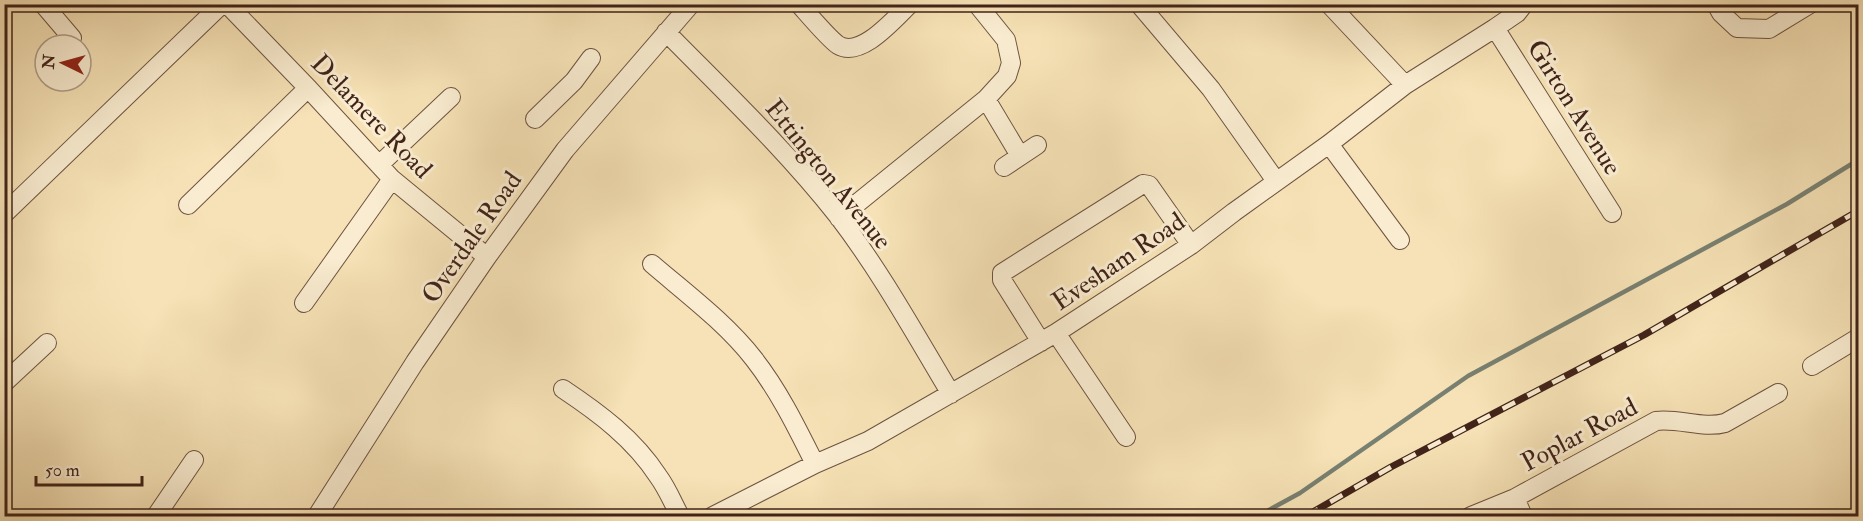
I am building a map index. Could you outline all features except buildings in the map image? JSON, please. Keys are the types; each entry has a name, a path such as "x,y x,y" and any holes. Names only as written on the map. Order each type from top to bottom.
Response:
{"street":[{"path":"42,4 68,33"},
{"path":"4,214 225,4"},
{"name":"Delamere Road","path":"225,4 308,88 392,179 487,257"},
{"name":"Overdale Road","path":"321,515 415,362 487,257 565,150 691,4"},
{"path":"799,4 838,45 851,49 862,46 910,4"},
{"path":"839,218 986,99 1007,76 1011,63 1006,40 977,4"},
{"path":"1139,4 1210,89 1276,182"},
{"path":"1329,4 1405,85"},
{"name":"Evesham Road","path":"713,516 815,464 868,441 1049,338 1191,245 1405,85 1517,13 1524,4"},
{"path":"1716,4 1721,13 1737,28 1769,29 1810,4"},
{"name":"Girton Avenue","path":"1494,28 1612,213"},
{"name":"Ettington Avenue","path":"666,32 769,137 839,218 888,288 951,394"},
{"path":"535,119 574,81 591,58"},
{"path":"188,205 308,88"},
{"path":"379,165 451,97"},
{"path":"986,99 1020,156"},
{"path":"1329,144 1400,240"},
{"path":"1004,167 1037,145"},
{"path":"304,303 392,179"},
{"path":"1126,437 1002,280 1002,273 1143,184 1149,184 1191,245"},
{"path":"652,264 717,320 754,359 784,404 815,464"},
{"path":"1812,366 1858,338"},
{"path":"4,383 47,343"},
{"path":"563,389 603,416 632,443 658,476 680,516"},
{"name":"Poplar Road","path":"1471,516 1515,498 1656,421 1677,420 1716,426 1778,393"},
{"path":"156,516 194,460"},
{"path":"1515,498 1523,516"}],"waterway":[{"path":"1258,516 1300,493 1468,376 1787,204 1858,160"}],"railway":[{"path":"1306,516 1391,467 1644,335 1858,211"}]}
